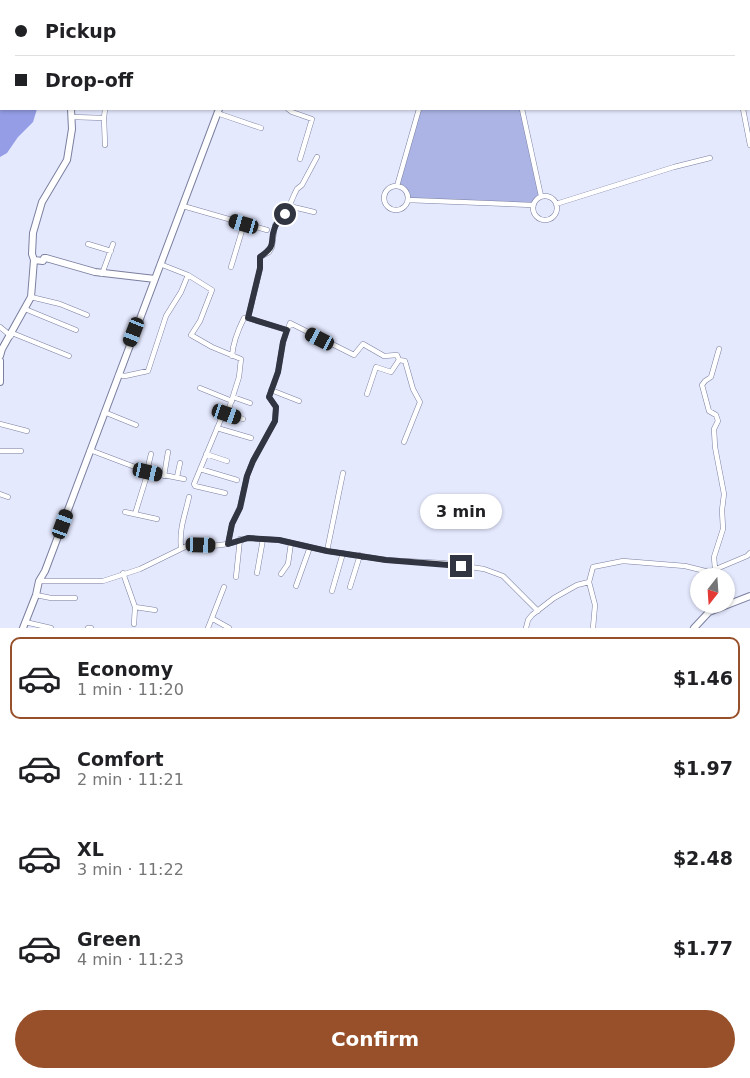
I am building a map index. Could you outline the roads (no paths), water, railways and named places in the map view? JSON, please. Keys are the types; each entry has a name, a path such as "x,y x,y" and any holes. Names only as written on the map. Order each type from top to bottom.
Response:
{"main road":[{"path":"1,351 31,297 34,260 32,254 33,232 42,202 67,160 72,130 72,110"},
{"path":"24,625 36,596 39,581 45,571 218,111"},
{"path":"34,260 43,261 46,258 102,274 155,279"},
{"path":"0,361 0,382"},
{"path":"694,628 709,612 750,596"}],"street":[{"path":"105,110 105,145"},
{"path":"289,110 312,119 300,159"},
{"path":"397,186 419,110"},
{"path":"522,110 541,196"},
{"path":"742,110 748,128 750,145"},
{"path":"218,111 261,128"},
{"path":"72,117 104,118"},
{"path":"248,318 260,268 260,257 269,252 272,247 276,225 290,206 297,189 302,185 317,157"},
{"path":"556,204 674,167 710,158"},
{"path":"397,186 405,191 408,200 404,208 395,211 386,206 384,197 388,189 397,186"},
{"path":"541,196 550,197 556,204 556,214 548,220 543,220 534,215 532,206 537,198 541,196"},
{"path":"408,200 532,206"},
{"path":"183,206 267,230"},
{"path":"290,206 314,212"},
{"path":"231,267 244,224"},
{"path":"88,244 111,251"},
{"path":"102,274 113,244"},
{"path":"160,264 188,275 212,290 200,321 191,335 212,347 241,359 239,377 226,418 221,418 194,486 225,493"},
{"path":"118,375 125,376 148,371 166,316 181,292 188,275"},
{"path":"31,297 60,304 87,315"},
{"path":"25,309 76,330"},
{"path":"232,356 239,328 244,318 287,330"},
{"path":"228,544 232,524 240,508 247,476 275,421 276,407 269,397 278,372 283,342 290,323 354,355 363,344 384,356 397,355 399,360"},
{"path":"0,327 11,334 69,356"},
{"path":"715,568 714,558 723,528 722,510 724,494 715,447 714,429 718,422 716,415 709,411 702,385 711,378 718,349"},
{"path":"367,394 376,367 391,372 399,360"},
{"path":"399,360 405,361 413,389 420,402 404,442"},
{"path":"200,388 250,403"},
{"path":"271,390 299,401"},
{"path":"104,412 136,425"},
{"path":"227,414 243,419"},
{"path":"0,424 27,431"},
{"path":"217,428 251,438"},
{"path":"0,451 21,450"},
{"path":"90,450 147,472 184,478"},
{"path":"164,476 168,452"},
{"path":"135,514 151,454"},
{"path":"206,454 227,461"},
{"path":"177,477 180,463"},
{"path":"200,469 237,480"},
{"path":"327,551 343,473"},
{"path":"0,494 8,497"},
{"path":"181,547 181,526 189,497"},
{"path":"125,512 157,519"},
{"path":"236,577 240,539"},
{"path":"39,581 102,581 140,569 181,547 228,544 240,539 263,539 386,560 443,563 484,569 503,576 538,611"},
{"path":"257,573 263,539"},
{"path":"281,574 288,564 291,543"},
{"path":"296,586 310,547"},
{"path":"332,591 343,553"},
{"path":"717,568 750,553"},
{"path":"350,587 360,555"},
{"path":"593,628 595,605 589,582 593,567 623,561 693,568"},
{"path":"123,573 135,607 134,624"},
{"path":"526,628 528,620 532,615 554,598 577,585 589,582"},
{"path":"208,628 224,587"},
{"path":"36,596 75,598"},
{"path":"135,607 155,610"},
{"path":"212,619 229,628"},
{"path":"24,625 52,628"}]}
